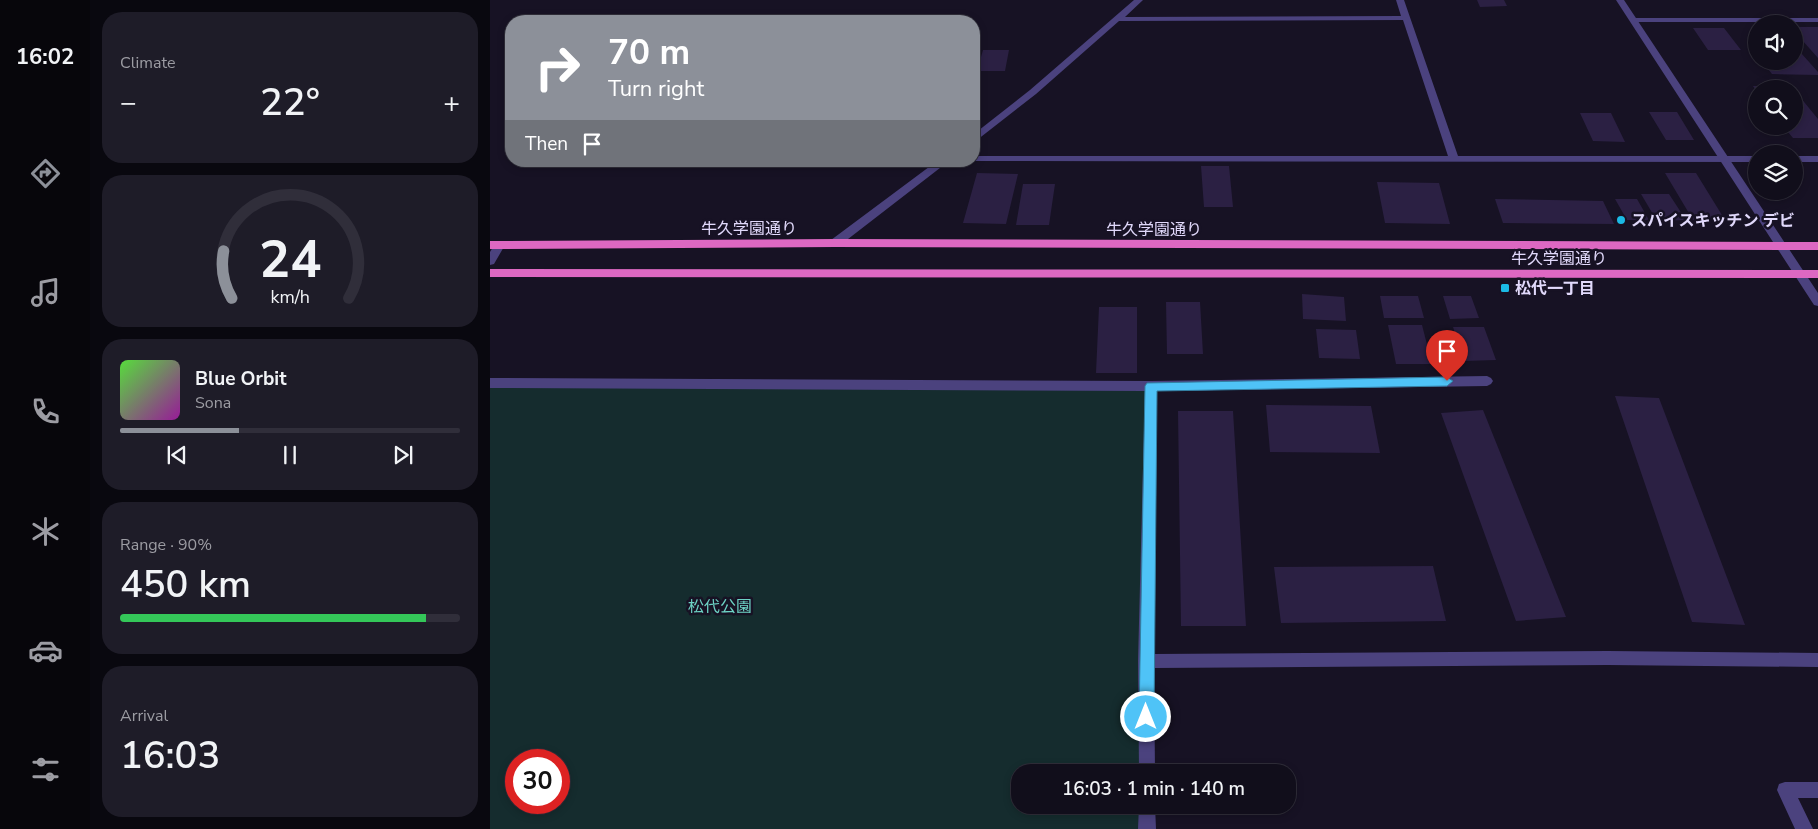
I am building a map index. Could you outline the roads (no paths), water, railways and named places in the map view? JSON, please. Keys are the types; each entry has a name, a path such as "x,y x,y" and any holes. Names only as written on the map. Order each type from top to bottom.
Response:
{"highway":[{"name":"牛久学園通り","path":"495,245 835,243 1818,246"},
{"name":"牛久学園通り","path":"490,273 1818,274"}],"street":[{"path":"980,133 1033,92 1139,0"},
{"path":"1400,0 1454,159"},
{"path":"1620,0 1818,302"},
{"path":"1119,19 1406,18"},
{"path":"1634,20 1818,20"},
{"path":"980,159 1748,159"},
{"path":"1803,159 1818,159"},
{"path":"835,243 936,167"},
{"path":"490,261 495,245"},
{"path":"490,383 1151,386 1486,381"},
{"path":"1146,764 1151,386"},
{"path":"1146,661 1598,658 1818,660"},
{"path":"1804,829 1785,790 1818,790"},
{"path":"1147,814 1147,829"}],"place":[{"name":"スパイスキッチン デビ","path":"1621,220"},
{"name":"松代一丁目","path":"1505,288"}],"park label":[{"name":"松代公園","path":"720,606"}]}
